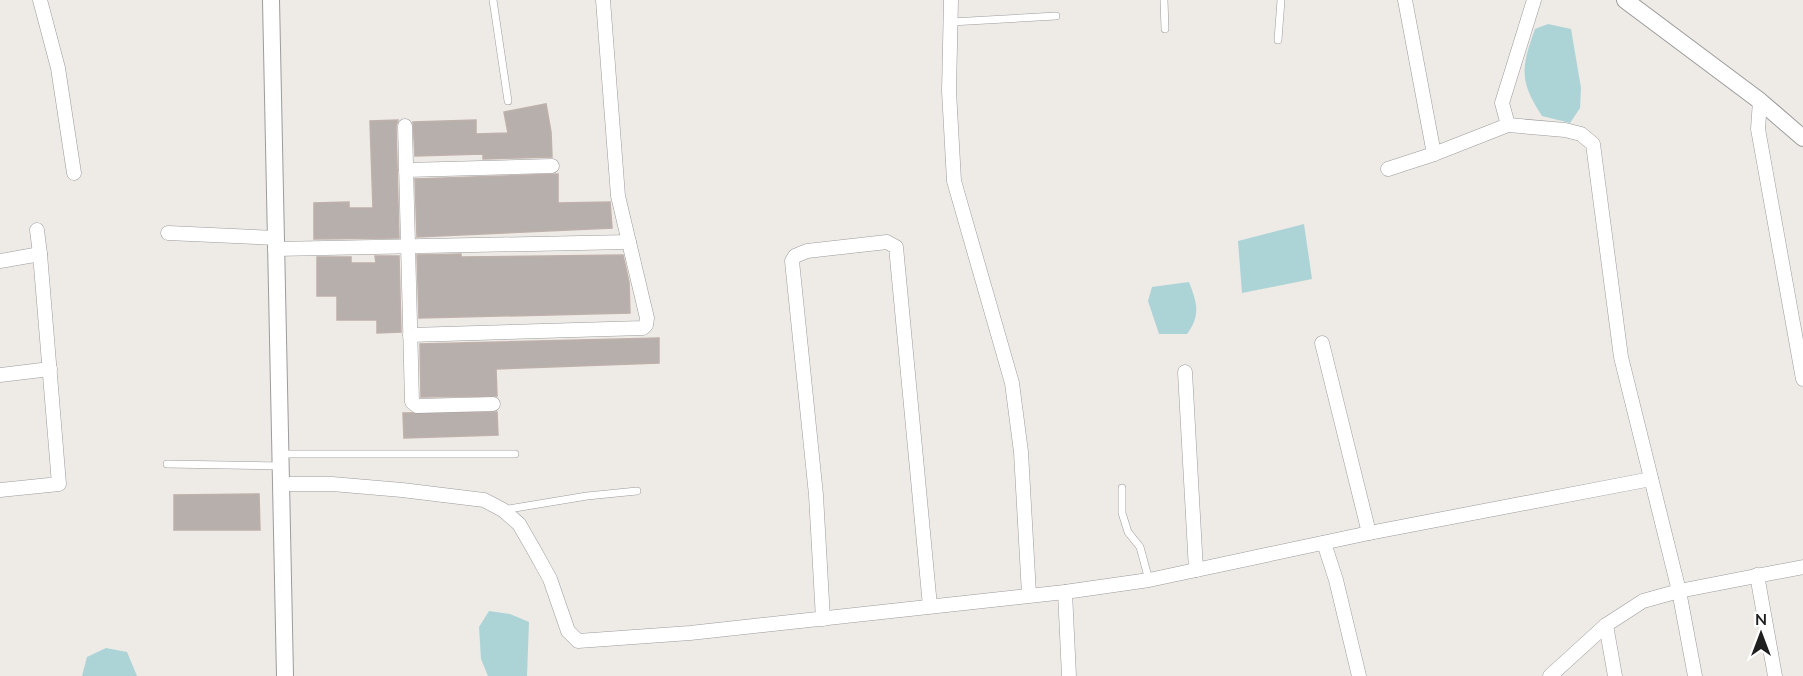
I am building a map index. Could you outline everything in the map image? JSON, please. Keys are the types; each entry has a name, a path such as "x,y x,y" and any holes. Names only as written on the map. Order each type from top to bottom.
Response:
{"street":[{"path":"40,0 58,68 74,173"},
{"path":"271,0 285,676"},
{"path":"410,335 643,328 646,325 647,318 618,196 603,0"},
{"path":"951,0 949,91 954,181 1012,383 1021,452 1029,594"},
{"path":"1406,0 1434,154"},
{"path":"1508,125 1502,103 1534,0"},
{"path":"1625,0 1760,101 1803,138"},
{"path":"1760,101 1758,129 1799,340 1803,379"},
{"path":"1388,169 1508,125 1565,130 1581,134 1593,144 1621,357 1679,591 1695,676"},
{"path":"405,126 414,405 493,404"},
{"path":"406,170 552,166"},
{"path":"0,490 59,484 37,230"},
{"path":"168,233 275,243 408,246 629,242"},
{"path":"823,619 816,495 792,261 795,256 807,251 887,242 896,247 930,606"},
{"path":"0,261 40,254"},
{"path":"1322,343 1369,533"},
{"path":"0,375 50,369"},
{"path":"1185,372 1196,570"},
{"path":"281,484 332,484 484,500 503,510 519,524 534,550 550,579 568,631 578,641 690,633 823,619 1029,594 1065,592 1149,580 1369,533 1651,479"},
{"path":"1324,543 1336,580 1359,676"},
{"path":"1550,676 1606,625 1644,601 1679,591 1803,567"},
{"path":"1757,575 1775,676"},
{"path":"1065,592 1069,676"},
{"path":"1606,625 1614,676"}],"lane":[{"path":"493,0 508,100"},
{"path":"1164,0 1165,29"},
{"path":"1278,40 1281,0"},
{"path":"950,22 1056,16"},
{"path":"167,464 515,454"},
{"path":"1122,488 1122,513 1128,532 1140,548 1149,580"},
{"path":"503,510 587,496 637,491"}],"water":[{"path":"1548,24 1571,29 1581,88 1580,108 1570,123 1542,116 1526,83 1525,64 1535,29"},
{"path":"1304,224 1312,279 1242,293 1238,241"},
{"path":"1189,282 1194,296 1196,315 1187,334 1159,334 1148,301 1152,287"},
{"path":"489,611 510,614 529,622 527,676 488,676 481,659 479,627"},
{"path":"106,648 127,652 137,676 82,676 87,657"}],"building":[{"path":"546,104 551,132 552,157 483,159 483,154 415,156 413,122 476,120 476,134 508,133 504,112"},
{"path":"398,120 396,126 399,238 314,239 314,203 349,202 349,208 373,208 370,121"},
{"path":"558,174 558,203 610,202 612,228 417,237 415,179"},
{"path":"461,254 461,257 623,255 629,282 630,313 419,318 417,255"},
{"path":"375,256 399,256 401,332 377,333 377,320 337,320 337,296 317,296 317,257 351,257 351,263 376,263"},
{"path":"659,338 659,363 496,369 497,396 421,397 420,344"},
{"path":"497,412 498,435 404,438 403,413"},
{"path":"259,494 260,530 174,530 174,495"}]}
